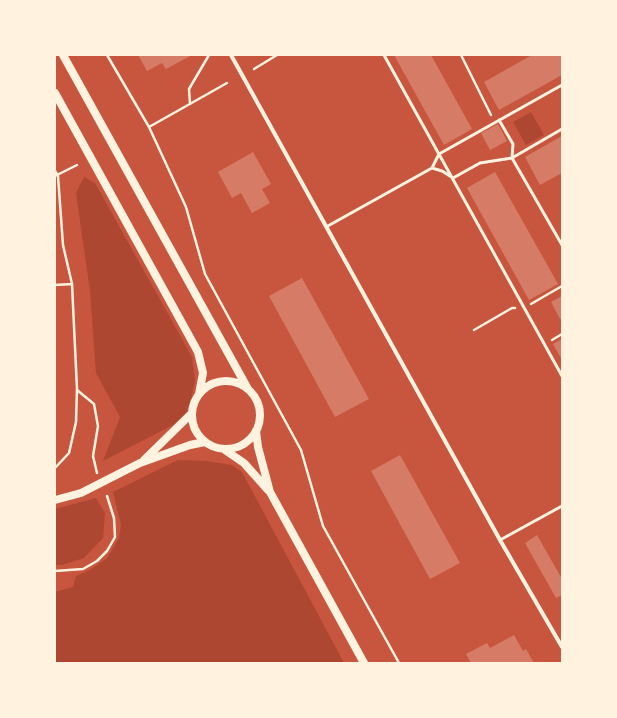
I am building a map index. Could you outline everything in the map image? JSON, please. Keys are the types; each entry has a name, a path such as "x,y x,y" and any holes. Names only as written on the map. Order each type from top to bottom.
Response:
{"main road":[{"path":"63,55 248,389 257,401 260,411 259,424 252,438 245,444 236,448 225,450 218,449 205,442 196,432 193,424 192,413 195,402 200,394 209,386 221,382 235,383 248,389"},
{"path":"55,93 198,352 203,373 200,394"},
{"path":"140,464 192,413"},
{"path":"256,431 258,447 270,492"},
{"path":"55,500 81,493 140,464 190,445 205,442"},
{"path":"225,450 244,463 270,492 364,663"}],"street":[{"path":"231,55 500,540 562,647"}],"lane":[{"path":"384,55 562,376"},
{"path":"326,227 432,168 439,154 562,85"},
{"path":"499,120 513,144 512,158 562,245"},
{"path":"453,178 480,163 512,158 562,129"},
{"path":"432,168 442,171 453,178"},
{"path":"500,540 562,506"}],"path":[{"path":"107,55 149,127 186,207 205,274 301,450 323,526 399,663"},
{"path":"190,104 189,89 209,55"},
{"path":"254,68 276,55"},
{"path":"461,55 494,123"},
{"path":"149,127 227,83"},
{"path":"56,176 77,165"},
{"path":"55,171 63,245 72,284 77,389 76,422 69,454 55,468"},
{"path":"55,286 72,284"},
{"path":"77,389 94,404 98,426 93,456 97,473"},
{"path":"55,571 82,569 97,561 107,551 115,537 114,518 106,496"}],"shaded area":[{"path":"531,112 544,135 526,145 513,122"},
{"path":"84,177 95,183 192,357 195,381 186,413 173,425 103,461 120,417 96,373 90,291 76,193"},
{"path":"178,460 206,461 232,465 242,472 344,663 55,663 55,592 73,587 76,576 90,570 107,558 119,538 121,525 113,492"},
{"path":"96,498 105,513 103,538 84,558 62,565 55,565 55,509"}],"building":[{"path":"138,55 192,55 166,69 162,63 147,71"},
{"path":"394,55 431,55 472,129 444,145"},
{"path":"532,55 561,55 562,75 499,110 484,82"},
{"path":"498,124 507,141 490,150 481,133"},
{"path":"562,136 562,173 540,185 525,157"},
{"path":"253,152 271,184 262,189 270,203 252,213 241,193 232,198 218,172"},
{"path":"495,172 558,284 529,300 467,188"},
{"path":"302,278 369,399 335,417 269,296"},
{"path":"562,296 562,318 560,319 551,302"},
{"path":"562,339 562,360 553,344"},
{"path":"400,455 460,563 430,579 371,471"},
{"path":"537,535 562,579 562,595 556,598 525,543"},
{"path":"514,635 523,651 526,649 534,663 471,663 466,654 487,643 490,648"}]}
